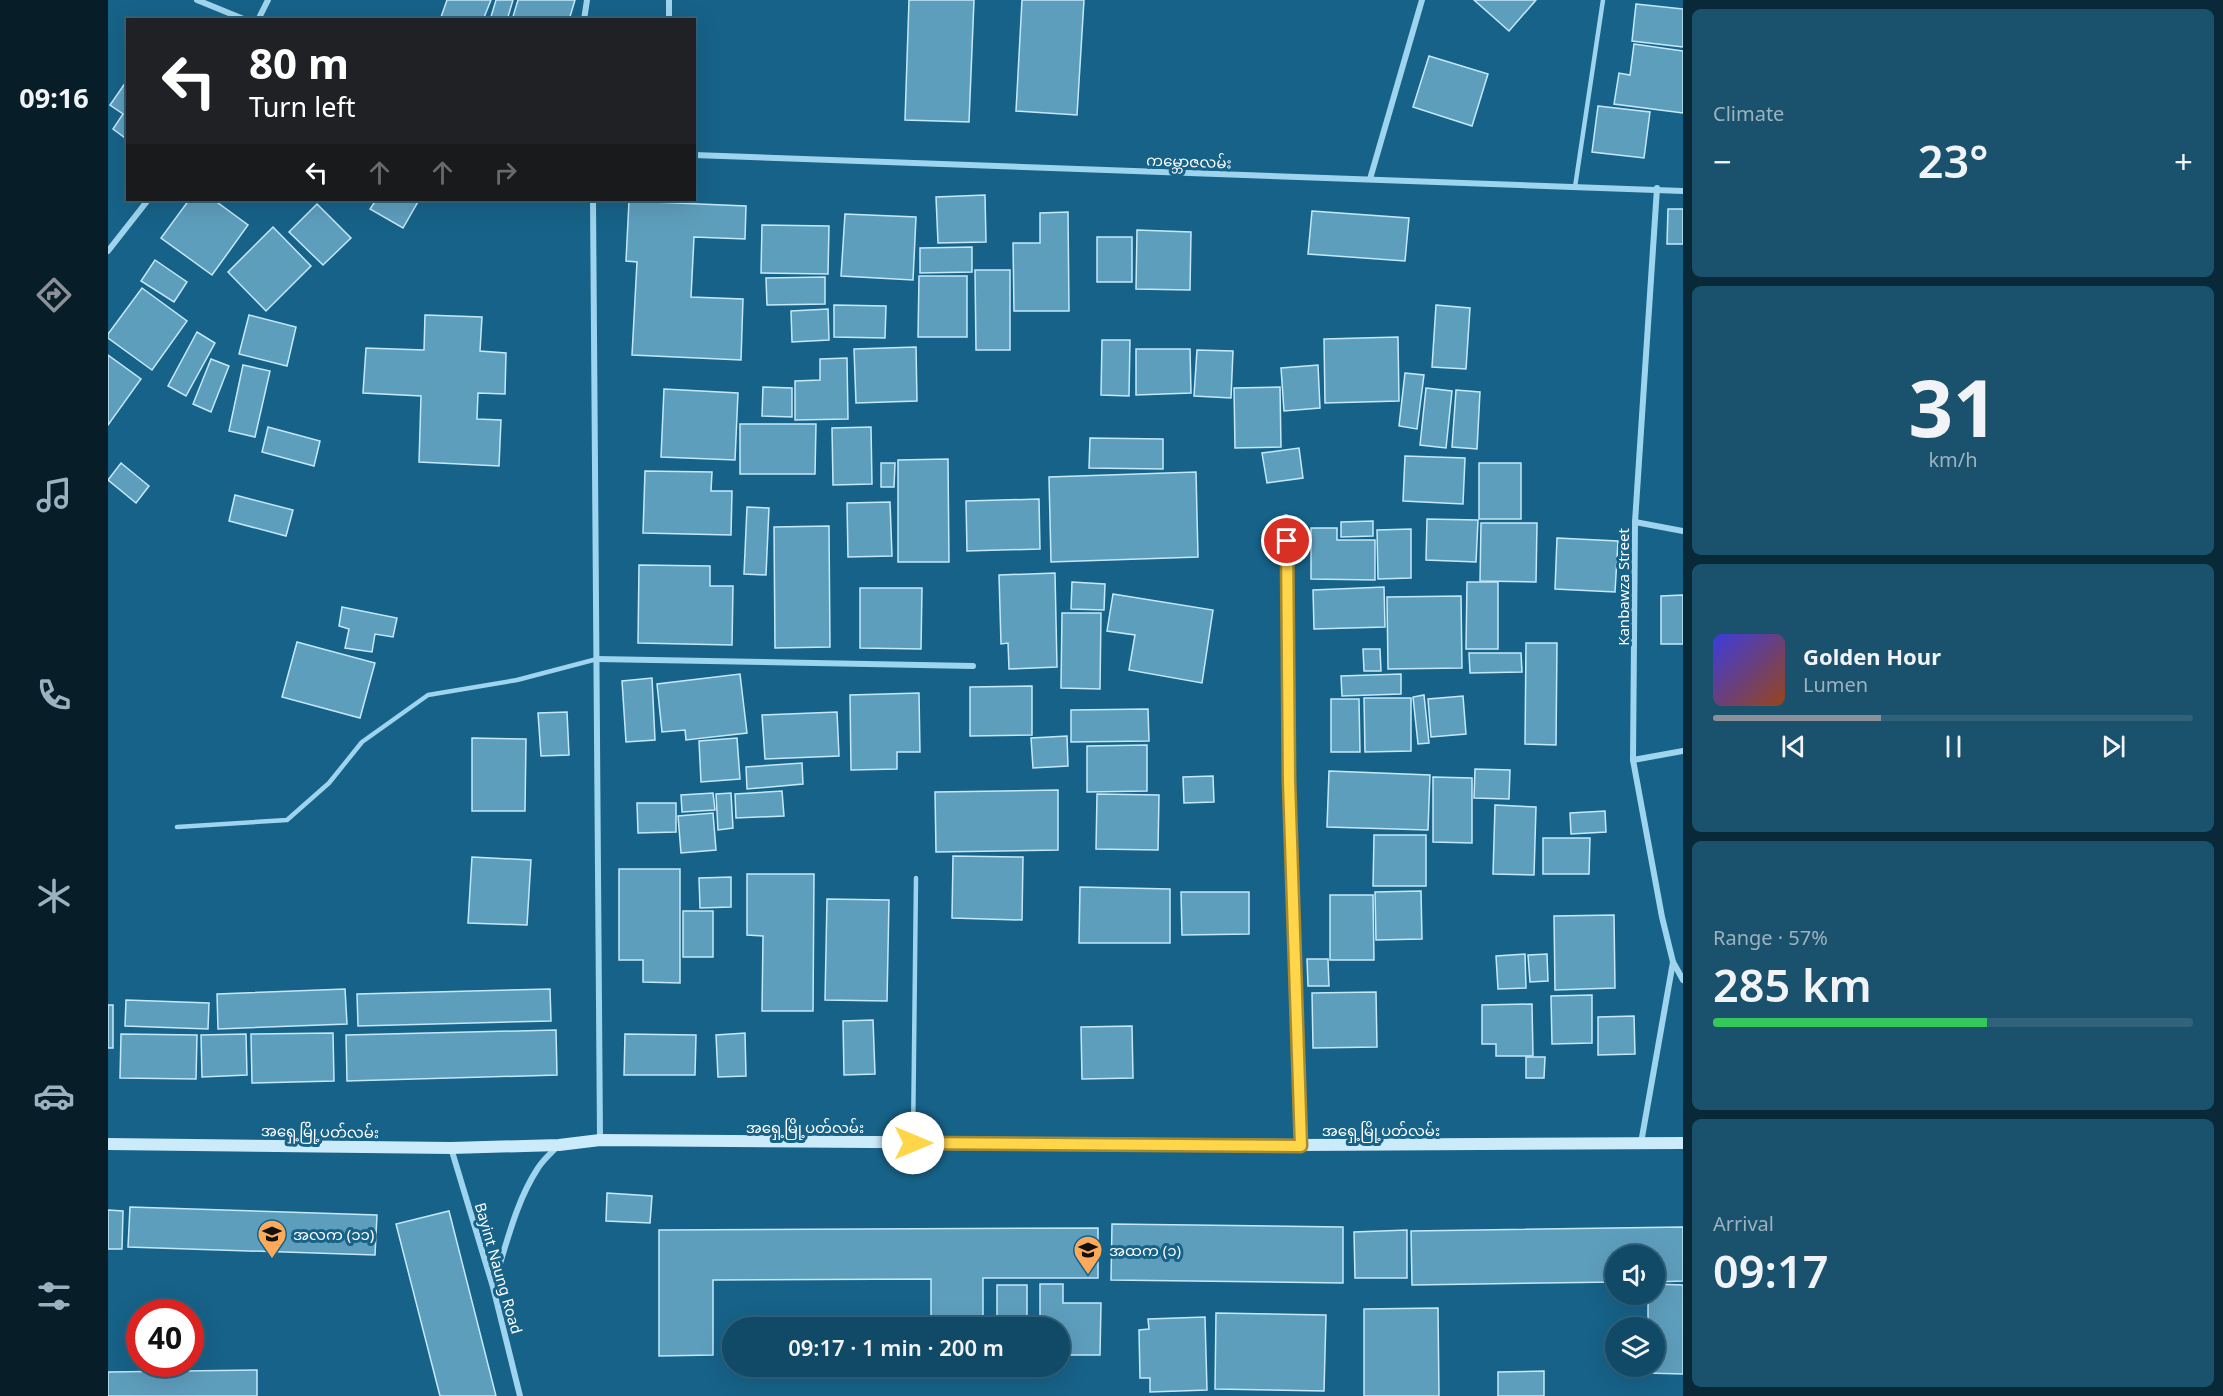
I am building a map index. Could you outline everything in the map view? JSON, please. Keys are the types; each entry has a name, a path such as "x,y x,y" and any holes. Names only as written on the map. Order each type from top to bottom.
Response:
{"street":[{"path":"196,0 241,18"},
{"path":"259,18 268,0"},
{"path":"584,18 587,0"},
{"path":"669,0 669,18"},
{"path":"1370,179 1422,0"},
{"name":"ကမ္ဘောဇလမ်း","path":"696,155 1575,187 1657,188 1683,191"},
{"name":"Kanbawza Street","path":"1657,188 1635,522 1633,760 1662,917 1673,962 1683,980"},
{"path":"108,251 147,201"},
{"path":"593,201 600,1140"},
{"path":"1286,518 1289,781 1301,1146"},
{"path":"1635,522 1683,531"},
{"path":"597,659 974,666"},
{"path":"1633,760 1683,751"},
{"path":"1641,1143 1673,962"},
{"name":"အရှေ့မြို့ပတ်လမ်း","path":"108,1144 451,1148 559,1145 600,1140 1301,1146 1683,1143"},
{"path":"493,1287 520,1204 529,1184 539,1166 559,1145"},
{"name":"Bayint Naung Road","path":"451,1148 493,1287 520,1396"}],"lane":[{"path":"1575,187 1603,0"},
{"path":"177,826 287,820 329,783 362,742 428,695 517,680 597,659"},
{"path":"913,1143 916,878"}],"building":[{"path":"447,0 491,0 484,18 441,18"},
{"path":"496,0 513,0 508,18 491,18"},
{"path":"518,0 575,0 570,18 513,18"},
{"path":"909,0 974,0 969,122 905,120"},
{"path":"1022,0 1084,0 1077,115 1016,111"},
{"path":"1474,0 1536,0 1509,31"},
{"path":"1636,4 1683,9 1683,47 1632,41"},
{"path":"1634,44 1683,51 1683,113 1614,104 1619,73 1630,75"},
{"path":"1429,56 1488,74 1472,126 1413,107"},
{"path":"126,82 126,139 113,129 123,114 110,105"},
{"path":"1598,106 1650,112 1644,158 1592,152"},
{"path":"985,195 986,242 938,243 936,197"},
{"path":"188,201 215,201 248,225 212,275 161,238"},
{"path":"375,201 418,201 403,228 370,209"},
{"path":"629,201 746,206 745,239 694,237 691,297 743,299 741,360 632,355 637,262 626,261"},
{"path":"317,204 351,238 323,265 289,232"},
{"path":"1668,209 1683,209 1683,244 1667,244"},
{"path":"1312,211 1409,218 1405,261 1308,254"},
{"path":"1068,212 1069,311 1014,311 1013,243 1040,243 1040,213"},
{"path":"845,214 916,217 913,280 841,276"},
{"path":"762,225 829,226 828,274 761,273"},
{"path":"273,227 311,266 266,311 228,272"},
{"path":"1137,230 1191,232 1190,290 1136,289"},
{"path":"1097,237 1132,237 1132,282 1097,282"},
{"path":"972,247 972,272 920,273 920,248"},
{"path":"155,260 187,282 174,302 141,281"},
{"path":"975,270 1010,270 1010,350 976,350"},
{"path":"919,276 967,276 967,337 918,337"},
{"path":"825,277 825,304 767,305 766,278"},
{"path":"142,288 187,321 152,370 108,338 108,334"},
{"path":"834,305 886,306 885,338 834,337"},
{"path":"1436,305 1470,308 1466,369 1432,367"},
{"path":"828,309 829,340 792,342 791,311"},
{"path":"249,315 296,327 287,366 239,354"},
{"path":"425,315 482,317 480,351 506,353 505,394 478,393 477,419 501,420 499,466 419,462 421,396 363,393 366,348 424,350"},
{"path":"197,332 215,343 186,396 168,386"},
{"path":"1398,337 1399,401 1325,403 1324,339"},
{"path":"1102,340 1130,340 1129,396 1101,395"},
{"path":"916,347 917,401 856,403 854,349"},
{"path":"1136,349 1190,349 1191,393 1136,395"},
{"path":"1197,350 1233,351 1231,398 1194,396"},
{"path":"108,355 141,379 108,425"},
{"path":"847,358 848,419 795,420 795,381 820,380 820,359"},
{"path":"211,359 229,366 211,412 193,404"},
{"path":"243,365 270,371 255,437 229,431"},
{"path":"1318,365 1320,408 1284,411 1281,368"},
{"path":"1405,373 1424,375 1417,429 1399,426"},
{"path":"763,387 792,388 792,417 762,416"},
{"path":"1280,387 1281,447 1235,448 1234,388"},
{"path":"1426,388 1452,391 1446,448 1420,445"},
{"path":"664,389 738,393 735,460 661,457"},
{"path":"1456,390 1480,392 1477,449 1452,447"},
{"path":"740,424 816,424 815,474 740,474"},
{"path":"268,427 320,441 314,466 262,452"},
{"path":"871,427 872,484 833,485 832,428"},
{"path":"1090,438 1163,439 1163,469 1089,468"},
{"path":"1299,448 1303,478 1267,483 1262,453"},
{"path":"1405,456 1465,458 1463,504 1403,501"},
{"path":"948,459 949,562 898,562 898,460"},
{"path":"121,463 149,486 136,503 108,480"},
{"path":"881,463 895,463 894,487 881,487"},
{"path":"1479,463 1521,463 1521,519 1479,519"},
{"path":"645,471 712,472 711,491 732,491 731,535 643,533"},
{"path":"1196,472 1198,557 1051,562 1049,477"},
{"path":"235,495 293,510 286,536 229,521"},
{"path":"1039,499 1040,549 967,551 966,501"},
{"path":"890,502 892,556 848,557 847,503"},
{"path":"747,507 769,508 766,575 744,574"},
{"path":"1427,519 1478,520 1476,562 1426,560"},
{"path":"1373,521 1373,536 1341,537 1341,522"},
{"path":"1481,523 1537,523 1536,582 1480,581"},
{"path":"829,526 830,647 775,648 774,527"},
{"path":"1311,528 1337,528 1337,540 1375,540 1375,580 1311,579"},
{"path":"1411,529 1411,578 1378,579 1377,530"},
{"path":"1557,538 1618,541 1615,592 1555,589"},
{"path":"639,565 710,566 710,586 733,586 732,645 638,643"},
{"path":"1055,573 1057,667 1009,669 1008,643 1001,644 999,575"},
{"path":"1072,582 1105,584 1104,610 1071,609"},
{"path":"1467,582 1498,582 1498,649 1466,649"},
{"path":"1384,587 1385,627 1314,629 1313,590"},
{"path":"860,588 922,588 921,649 860,648"},
{"path":"1113,594 1213,610 1202,683 1129,670 1135,635 1107,631"},
{"path":"1683,595 1683,644 1661,644 1661,596"},
{"path":"1461,596 1462,668 1388,669 1387,597"},
{"path":"342,607 397,618 393,637 375,634 372,652 345,648 349,629 339,626"},
{"path":"1062,613 1101,613 1100,689 1061,688"},
{"path":"297,642 375,663 360,718 282,697"},
{"path":"1526,643 1557,643 1556,745 1525,744"},
{"path":"1363,649 1380,649 1381,671 1364,671"},
{"path":"1469,653 1521,653 1522,672 1470,673"},
{"path":"740,674 747,733 686,740 685,730 662,732 657,684"},
{"path":"1401,674 1401,694 1342,696 1341,676"},
{"path":"652,678 655,740 626,742 622,681"},
{"path":"1032,686 1032,735 970,736 970,687"},
{"path":"919,693 920,752 897,752 897,769 851,770 850,695"},
{"path":"1424,695 1429,743 1418,744 1413,697"},
{"path":"1463,696 1466,734 1431,737 1428,699"},
{"path":"1364,698 1411,698 1411,751 1365,752"},
{"path":"1331,699 1359,699 1360,752 1331,752"},
{"path":"1148,709 1149,741 1071,742 1071,710"},
{"path":"567,712 569,755 541,756 538,713"},
{"path":"837,712 839,756 765,759 762,715"},
{"path":"1067,736 1068,766 1033,768 1031,738"},
{"path":"472,738 526,739 525,811 472,811"},
{"path":"737,738 740,779 701,782 699,741"},
{"path":"1147,745 1147,791 1087,792 1087,746"},
{"path":"802,763 803,784 747,789 746,767"},
{"path":"1475,769 1510,770 1509,799 1474,798"},
{"path":"1329,771 1430,775 1428,830 1327,827"},
{"path":"1213,776 1214,802 1184,803 1183,777"},
{"path":"1433,777 1472,778 1472,843 1433,842"},
{"path":"1058,790 1058,850 936,852 935,792"},
{"path":"782,791 784,816 736,818 735,794"},
{"path":"713,793 715,810 682,812 681,795"},
{"path":"731,793 733,828 718,830 716,794"},
{"path":"1097,794 1159,795 1158,850 1096,849"},
{"path":"637,803 676,803 676,832 638,833"},
{"path":"1495,805 1536,807 1534,875 1493,874"},
{"path":"1605,811 1606,832 1571,834 1570,813"},
{"path":"713,813 716,850 681,853 678,816"},
{"path":"1374,835 1426,835 1426,886 1373,886"},
{"path":"1543,838 1590,838 1589,874 1543,874"},
{"path":"953,856 1023,857 1022,920 952,918"},
{"path":"472,857 531,860 527,925 468,923"},
{"path":"619,869 680,869 680,983 643,982 643,960 619,960"},
{"path":"747,874 814,874 813,1011 762,1011 763,936 747,935"},
{"path":"731,877 731,907 700,908 699,878"},
{"path":"1080,887 1170,889 1170,943 1079,943"},
{"path":"1421,891 1422,939 1376,940 1375,892"},
{"path":"1181,892 1249,892 1249,934 1182,935"},
{"path":"1330,895 1373,895 1374,960 1330,960"},
{"path":"827,899 889,900 887,1001 825,1000"},
{"path":"683,911 713,911 713,957 683,957"},
{"path":"1614,915 1615,988 1555,990 1554,916"},
{"path":"1525,954 1526,988 1498,989 1496,956"},
{"path":"1547,954 1548,981 1530,982 1528,955"},
{"path":"1307,959 1328,959 1329,986 1308,986"},
{"path":"345,989 347,1024 218,1029 217,994"},
{"path":"550,989 551,1021 358,1026 357,994"},
{"path":"1376,992 1377,1047 1313,1048 1312,993"},
{"path":"1592,995 1592,1043 1552,1044 1551,996"},
{"path":"126,1000 209,1003 208,1029 125,1026"},
{"path":"1532,1004 1533,1056 1496,1056 1496,1044 1482,1044 1482,1005"},
{"path":"108,1005 113,1005 113,1048 108,1048"},
{"path":"1634,1016 1635,1054 1598,1055 1598,1017"},
{"path":"873,1020 875,1074 844,1075 843,1021"},
{"path":"1132,1026 1133,1078 1082,1079 1081,1027"},
{"path":"556,1030 557,1075 347,1081 346,1035"},
{"path":"333,1033 334,1081 252,1083 251,1034"},
{"path":"745,1033 746,1076 718,1077 716,1035"},
{"path":"121,1034 197,1035 196,1079 120,1078"},
{"path":"246,1034 247,1075 202,1077 201,1035"},
{"path":"625,1034 696,1035 695,1075 624,1075"},
{"path":"1526,1057 1545,1057 1544,1078 1526,1078"},
{"path":"607,1193 652,1196 650,1223 606,1221"},
{"path":"130,1207 377,1215 375,1255 128,1247"},
{"path":"108,1210 123,1211 122,1249 108,1249"},
{"path":"449,1211 496,1396 440,1396 396,1224"},
{"path":"1112,1224 1343,1227 1343,1283 1111,1280"},
{"path":"1683,1227 1683,1281 1665,1282 1665,1245 1605,1245 1605,1282 1412,1285 1411,1231"},
{"path":"1098,1228 1098,1278 983,1278 983,1317 931,1317 931,1279 713,1280 713,1355 659,1356 659,1230"},
{"path":"1407,1230 1407,1278 1355,1278 1354,1232"},
{"path":"1040,1284 1063,1284 1063,1303 1101,1303 1100,1355 1070,1355 1070,1317 1040,1317"},
{"path":"1665,1284 1683,1285 1683,1374 1665,1374 1665,1317 1648,1317 1648,1305 1665,1305"},
{"path":"997,1285 1027,1285 1027,1317 997,1317"},
{"path":"1438,1308 1439,1396 1364,1396 1364,1309"},
{"path":"1216,1313 1326,1315 1324,1391 1215,1389"},
{"path":"1205,1317 1207,1390 1150,1392 1150,1378 1140,1378 1139,1330 1149,1329 1148,1319"},
{"path":"257,1370 257,1396 108,1396 108,1372 126,1372 126,1377 204,1377 204,1371"},
{"path":"1544,1371 1544,1396 1498,1396 1498,1372"}],"place":[{"name":"အလက (၁၁)","path":"272,1260"},
{"name":"အထက (၁)","path":"1088,1276"}],"route":[{"path":"913,1143 1301,1146 1289,781 1287,541"}]}
